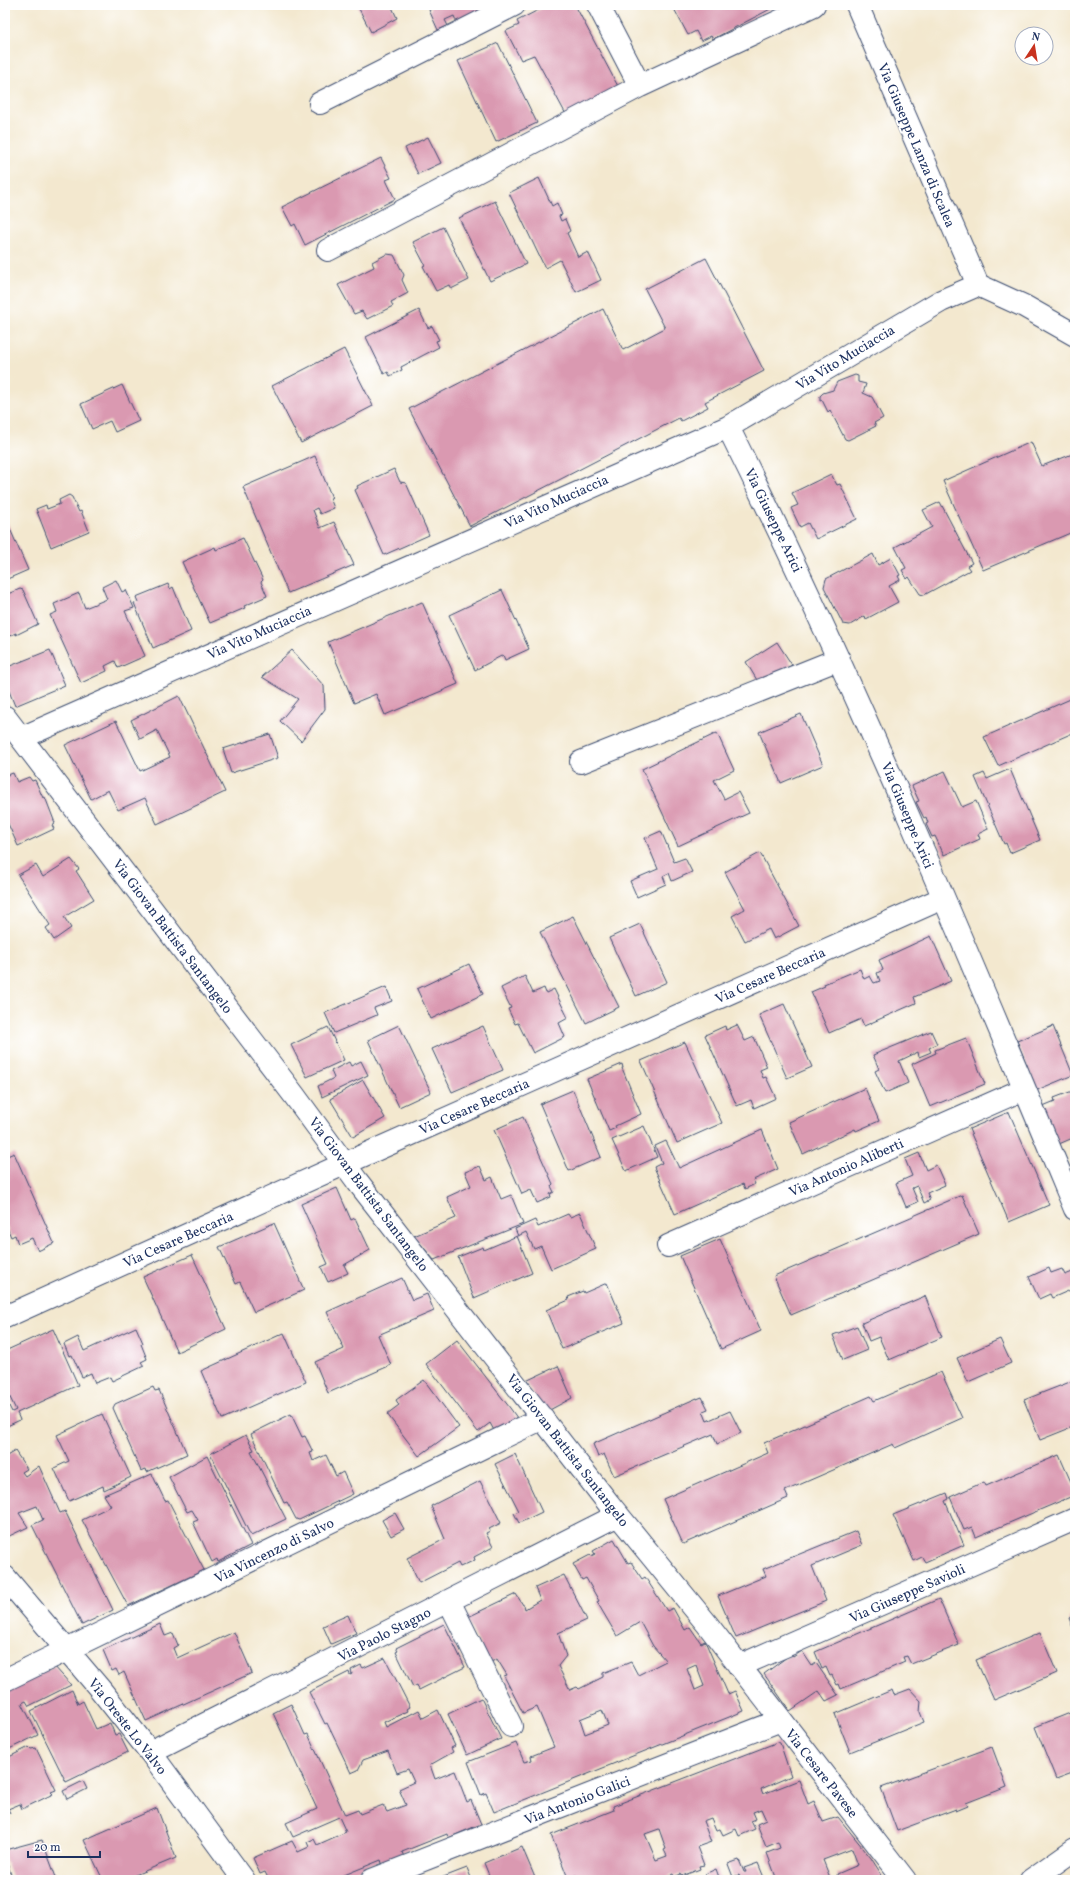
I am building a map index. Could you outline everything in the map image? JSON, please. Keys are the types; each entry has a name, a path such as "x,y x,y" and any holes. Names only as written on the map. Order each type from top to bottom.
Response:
{"street":[{"path":"320,103 514,5"},
{"path":"598,5 640,86"},
{"path":"328,250 640,86 814,5"},
{"name":"Via Giuseppe Lanza di Scalea","path":"857,5 978,285"},
{"path":"978,285 1024,306 1075,335"},
{"name":"Via Vito Muciaccia","path":"21,738 728,427 941,300 978,285"},
{"name":"Via Giuseppe Arici","path":"728,427 780,530 839,659 943,898 1075,1209"},
{"path":"581,762 839,659"},
{"name":"Via Giovan Battista Santangelo","path":"5,717 266,1058 344,1164 618,1515 739,1666"},
{"name":"Via Cesare Beccaria","path":"5,1317 344,1164 943,898"},
{"name":"Via Antonio Aliberti","path":"668,1246 1024,1088"},
{"name":"Via Vincenzo di Salvo","path":"5,1680 543,1418"},
{"name":"Via Paolo Stagno","path":"150,1752 618,1515"},
{"name":"Via Giuseppe Savioli","path":"739,1666 1075,1519"},
{"name":"Via Oreste Lo Valvo","path":"5,1578 150,1752 244,1880"},
{"path":"449,1601 511,1726"},
{"name":"Via Cesare Pavese","path":"739,1666 905,1880"},
{"name":"Via Antonio Galici","path":"372,1880 781,1720"},
{"path":"1031,1880 1075,1849"}],"building":[{"path":"357,5 391,5 397,18 371,32"},
{"path":"429,5 478,5 482,12 457,23 454,16 445,20 448,26 438,30 429,10 431,9"},
{"path":"548,5 575,5 621,92 569,120 534,55 521,60 506,31 519,25 517,21"},
{"path":"672,5 778,5 713,39 711,36 701,41 696,31 688,35"},
{"path":"498,43 537,123 496,142 458,61"},
{"path":"428,137 441,163 418,174 405,148"},
{"path":"381,158 391,178 386,180 395,199 305,245 295,224 292,226 282,207"},
{"path":"539,178 552,206 557,203 562,215 559,216 561,221 565,219 570,231 567,233 578,257 588,252 601,280 576,292 560,260 545,268 509,193"},
{"path":"495,201 526,264 490,281 459,218"},
{"path":"443,227 469,280 451,289 449,285 436,291 413,242"},
{"path":"387,254 394,255 404,275 402,280 408,293 391,302 393,306 367,319 362,311 354,314 338,285 374,267 372,262"},
{"path":"706,258 764,371 705,402 708,407 681,421 679,418 470,526 409,409 603,309 623,350 665,328 645,289"},
{"path":"419,310 428,328 432,326 439,340 436,341 439,347 401,367 402,370 390,376 388,372 384,374 366,337"},
{"path":"344,349 373,406 301,443 272,386"},
{"path":"855,375 858,376 858,382 866,384 863,393 872,397 883,418 874,423 876,426 848,440 845,439 830,410 828,412 822,400 820,401 820,396 823,393 833,390 837,382"},
{"path":"122,385 139,421 115,432 110,421 92,429 81,404"},
{"path":"1031,442 1042,466 1075,453 1075,531 983,570 943,481"},
{"path":"315,456 332,498 330,498 334,508 320,514 317,508 313,510 320,528 334,522 354,565 288,593 243,487"},
{"path":"394,469 400,482 406,483 429,535 384,555 355,490 358,488 357,486"},
{"path":"831,474 837,485 840,484 857,519 816,539 808,523 800,527 791,508 798,505 792,493"},
{"path":"69,495 72,497 79,512 81,511 89,531 51,547 36,509 46,505 47,509 60,504 59,500"},
{"path":"940,502 972,563 967,566 970,570 924,595 920,594 909,577 907,579 902,570 906,568 895,547 932,527 923,510"},
{"path":"5,522 7,522 28,570 5,580"},
{"path":"243,538 263,580 261,582 267,596 244,606 245,608 210,623 182,562 215,547 216,550"},
{"path":"873,554 878,565 891,558 900,575 898,576 900,580 889,586 898,602 866,619 865,616 850,625 843,624 824,587 826,579"},
{"path":"116,580 122,592 126,590 134,608 125,611 145,656 118,668 115,661 105,666 107,671 81,683 50,615 57,612 54,604 79,593 85,608 107,599 102,587"},
{"path":"168,584 170,589 173,587 191,631 153,648 134,603 138,602 136,597"},
{"path":"20,589 23,590 38,624 16,635 16,633 5,638 5,595"},
{"path":"502,590 529,649 505,660 503,655 475,670 449,615"},
{"path":"422,602 458,684 385,715 376,694 354,703 328,642"},
{"path":"777,642 792,665 760,685 746,662"},
{"path":"50,650 65,685 15,706 5,681 5,668"},
{"path":"292,650 324,686 325,709 301,741 280,721 298,699 262,677"},
{"path":"179,696 225,792 157,824 145,798 118,810 108,790 91,799 65,745 116,721 140,771 170,757 157,730 140,739 131,720"},
{"path":"1075,697 1075,732 998,766 984,737"},
{"path":"801,714 823,765 781,783 759,732"},
{"path":"717,733 734,770 714,780 724,799 738,792 749,813 678,846 642,769"},
{"path":"270,734 278,758 231,773 223,749"},
{"path":"1010,769 1040,840 1010,853 1006,843 1004,844 975,777 984,773 987,779"},
{"path":"945,771 962,807 976,801 988,829 978,834 980,839 944,855 935,836 932,837 926,824 928,823 926,817 924,818 916,802 919,801 912,786"},
{"path":"13,773 17,782 29,777 32,781 35,780 43,798 45,797 55,823 52,825 54,829 18,846 5,817 5,776"},
{"path":"661,831 674,862 685,858 692,872 672,881 669,873 663,876 666,884 637,897 630,881 658,869 645,838"},
{"path":"760,853 799,926 774,939 769,929 745,941 732,916 745,909 725,872"},
{"path":"71,859 79,869 76,871 94,899 64,917 71,928 54,940 46,928 50,925 18,875 36,865 43,877"},
{"path":"573,916 619,1007 586,1023 540,932"},
{"path":"640,924 667,982 636,996 609,938"},
{"path":"931,936 951,981 914,997 916,1003 864,1026 861,1019 829,1033 811,992 825,986 824,984 860,969 864,979 870,976 874,983 880,981 877,973 883,970 879,960"},
{"path":"469,964 483,994 431,1019 417,989"},
{"path":"525,976 533,993 544,988 546,993 554,989 568,1018 559,1023 565,1037 533,1053 518,1023 515,1024 508,1009 511,1008 501,988"},
{"path":"386,987 392,1001 374,1008 377,1015 334,1033 325,1013"},
{"path":"784,1004 812,1067 787,1078 759,1015"},
{"path":"399,1025 431,1092 399,1107 368,1040"},
{"path":"737,1025 745,1041 754,1037 767,1067 760,1070 763,1078 766,1077 776,1098 754,1108 751,1100 737,1106 705,1035 725,1026 726,1030"},
{"path":"483,1026 503,1070 452,1092 432,1049"},
{"path":"1053,1026 1073,1075 1037,1090 1017,1041"},
{"path":"328,1027 344,1060 307,1077 291,1045"},
{"path":"931,1031 937,1044 929,1048 931,1052 919,1057 918,1052 899,1061 908,1083 885,1093 875,1071 879,1069 873,1055"},
{"path":"966,1038 985,1084 930,1107 912,1064 936,1053 935,1050"},
{"path":"685,1042 722,1123 677,1143 641,1061"},
{"path":"361,1061 368,1075 322,1097 318,1086 334,1078 331,1071 349,1062 351,1066"},
{"path":"622,1064 622,1068 641,1114 615,1126 616,1128 609,1131 587,1079"},
{"path":"363,1080 385,1118 353,1137 330,1099"},
{"path":"865,1088 879,1121 856,1131 855,1129 803,1154 789,1122"},
{"path":"573,1090 601,1157 569,1171 540,1104"},
{"path":"1075,1090 1075,1137 1059,1144 1043,1106 1055,1101 1054,1098"},
{"path":"1009,1112 1049,1205 1009,1222 969,1129"},
{"path":"523,1117 553,1184 551,1186 554,1192 550,1194 551,1197 537,1203 531,1190 522,1194 494,1130"},
{"path":"644,1126 657,1157 626,1171 612,1140"},
{"path":"762,1130 778,1169 753,1180 755,1184 745,1189 743,1184 675,1214 654,1167 662,1163 655,1146 666,1141 679,1168"},
{"path":"14,1153 54,1243 38,1251 32,1238 18,1244 15,1235 11,1237 5,1223 5,1157"},
{"path":"919,1153 926,1170 936,1165 945,1185 927,1193 930,1200 924,1203 917,1186 912,1188 918,1202 906,1207 896,1183 912,1176 905,1159"},
{"path":"480,1166 486,1180 492,1177 501,1199 511,1195 523,1224 434,1260 414,1236 456,1218 447,1197 471,1186 465,1172"},
{"path":"337,1188 351,1220 355,1218 370,1250 344,1265 348,1273 328,1282 321,1267 328,1264 301,1204"},
{"path":"962,1195 979,1234 791,1315 774,1276"},
{"path":"580,1213 596,1249 551,1269 541,1246 534,1249 526,1232 518,1236 515,1229 535,1220 538,1227 568,1214 570,1217"},
{"path":"274,1223 304,1290 254,1312 240,1282 236,1284 219,1247"},
{"path":"517,1236 532,1273 474,1298 458,1257 483,1247 484,1250"},
{"path":"720,1239 761,1331 721,1349 680,1256"},
{"path":"192,1255 226,1329 177,1352 143,1277"},
{"path":"1049,1268 1051,1273 1062,1269 1065,1275 1075,1271 1075,1288 1052,1298 1050,1294 1039,1299 1029,1277"},
{"path":"402,1278 412,1300 427,1294 434,1311 378,1335 391,1365 328,1393 315,1362 344,1349 327,1312"},
{"path":"607,1283 624,1323 562,1349 546,1310 569,1300 568,1297 583,1291 584,1293"},
{"path":"925,1296 942,1337 889,1360 879,1337 869,1341 862,1323"},
{"path":"857,1326 867,1350 843,1360 833,1335"},
{"path":"136,1327 143,1343 141,1344 147,1359 141,1362 144,1366 112,1381 110,1377 95,1383 91,1373 82,1377 72,1355 69,1356 64,1344 78,1337 84,1351"},
{"path":"53,1329 78,1385 17,1413 20,1420 5,1427 5,1403 7,1402 12,1412 16,1410 5,1387 5,1351"},
{"path":"284,1333 306,1382 222,1419 201,1371"},
{"path":"1000,1339 1011,1363 968,1382 957,1358"},
{"path":"457,1340 520,1422 496,1434 490,1423 478,1432 426,1364"},
{"path":"558,1366 572,1398 544,1413 526,1381"},
{"path":"941,1372 962,1418 895,1448 893,1444 785,1491 788,1498 683,1544 663,1499 768,1453 764,1443 871,1396 874,1401"},
{"path":"424,1380 459,1427 419,1456 387,1414 399,1405 396,1400"},
{"path":"1075,1380 1075,1426 1040,1440 1024,1400"},
{"path":"153,1387 155,1391 159,1390 187,1454 147,1472 146,1469 141,1471 113,1408 115,1404"},
{"path":"702,1397 708,1409 703,1411 707,1421 730,1411 741,1433 717,1444 713,1434 614,1476 604,1454 598,1457 593,1444"},
{"path":"102,1414 131,1477 104,1490 103,1486 69,1501 54,1468 69,1461 57,1435"},
{"path":"291,1414 302,1437 305,1436 313,1452 310,1453 313,1461 326,1455 336,1476 343,1472 353,1494 299,1520 296,1519 287,1502 284,1503 251,1434"},
{"path":"246,1435 254,1450 251,1451 286,1519 251,1536 210,1454"},
{"path":"15,1451 27,1469 22,1472 25,1476 39,1466 60,1513 65,1511 113,1610 82,1625 32,1525 43,1520 37,1506 19,1513 28,1527 5,1538 5,1457"},
{"path":"515,1454 542,1512 519,1523 514,1513 519,1511 495,1464"},
{"path":"1059,1455 1075,1491 1075,1495 976,1537 972,1527 964,1530 950,1497 984,1482 986,1486"},
{"path":"207,1456 251,1545 218,1562 217,1559 212,1562 193,1522 198,1520 192,1510 187,1512 169,1477"},
{"path":"152,1474 165,1501 168,1500 204,1570 128,1606 82,1520 111,1506 104,1495"},
{"path":"480,1481 501,1523 489,1529 490,1531 486,1533 493,1547 474,1557 475,1560 460,1567 458,1563 419,1583 407,1558 445,1539 431,1506"},
{"path":"947,1493 949,1499 945,1501 964,1545 925,1562 922,1557 914,1561 893,1515"},
{"path":"395,1513 404,1529 391,1536 382,1520"},
{"path":"856,1531 862,1545 812,1566 826,1601 736,1638 718,1596 766,1576 763,1569"},
{"path":"614,1539 628,1563 631,1562 642,1579 645,1577 667,1611 673,1608 685,1630 690,1627 701,1643 705,1641 728,1694 735,1691 744,1711 494,1812 486,1793 481,1795 468,1762 516,1743 524,1762 532,1760 531,1756 554,1747 537,1707 523,1713 504,1676 507,1675 497,1659 489,1663 466,1618 516,1594 524,1605 525,1609 540,1600 535,1588 564,1575 587,1620 558,1633 566,1656 558,1666 570,1690 577,1687 579,1689 603,1677 603,1673 631,1662 638,1675 666,1661 653,1646 640,1622 617,1636 597,1602 599,1601 586,1578 582,1580 573,1564 595,1554 593,1551","holes":["696,1665 704,1686 695,1690 687,1669","602,1710 608,1725 585,1734 580,1719"]},
{"path":"939,1599 959,1645 911,1664 907,1656 903,1657 905,1662 841,1689 839,1684 837,1685 832,1675 830,1676 826,1667 822,1669 815,1652"},
{"path":"348,1615 356,1633 331,1644 323,1626"},
{"path":"1075,1615 1075,1633 1069,1618"},
{"path":"160,1624 165,1636 173,1633 178,1645 173,1648 177,1658 234,1632 252,1673 146,1721 124,1672 119,1675 116,1669 112,1671 103,1650"},
{"path":"444,1624 465,1667 419,1690 417,1685 413,1687 396,1652 398,1651 396,1648"},
{"path":"1040,1633 1057,1673 994,1700 976,1660"},
{"path":"802,1651 812,1666 816,1663 838,1695 826,1701 819,1691 790,1711 764,1674 791,1654 793,1657"},
{"path":"385,1658 410,1707 407,1709 408,1711 384,1722 386,1727 419,1710 423,1718 438,1710 455,1746 451,1748 453,1752 430,1765 435,1779 455,1771 467,1802 471,1800 481,1824 448,1838 447,1834 402,1852 404,1857 383,1866 381,1860 332,1880 269,1880 265,1872 260,1874 253,1858 292,1841 298,1852 309,1847 307,1842 314,1839 317,1845 346,1832 339,1817 293,1837 286,1823 317,1809 273,1713 291,1704 305,1735 308,1734 345,1815 358,1810 360,1814 383,1805 387,1812 406,1805 399,1789 414,1782 408,1769 397,1773 388,1751 363,1760 358,1770 351,1773 327,1723 325,1724 309,1692 349,1672 350,1675 352,1674 351,1670 361,1665 363,1668"},
{"path":"54,1666 71,1685 29,1706 26,1701 22,1703 38,1735 5,1751 5,1709 8,1708 5,1703 5,1691"},
{"path":"910,1689 921,1701 920,1712 924,1722 850,1752 835,1714 892,1690 894,1695"},
{"path":"72,1690 78,1704 83,1701 96,1729 110,1723 115,1735 119,1734 128,1752 66,1782 31,1711"},
{"path":"481,1698 501,1739 467,1755 448,1714"},
{"path":"1075,1711 1075,1772 1056,1779 1035,1727"},
{"path":"778,1742 780,1743 791,1776 761,1789 763,1794 799,1780 808,1804 814,1801 823,1822 838,1817 871,1858 885,1880 839,1880 837,1874 858,1865 852,1849 823,1860 831,1880 777,1880 767,1853 780,1848 778,1842 766,1847 757,1824 766,1820 761,1809 753,1812 756,1819 751,1821 755,1829 739,1836 736,1829 723,1835 720,1829 716,1830 711,1818 703,1821 711,1842 697,1847 704,1865 699,1866 700,1869 682,1876 681,1874 674,1877 673,1874 663,1878 664,1880 578,1880 576,1875 568,1878 551,1835 614,1810 613,1806","holes":["659,1829 666,1849 664,1850 667,1856 656,1860 645,1834"]},
{"path":"29,1747 31,1749 36,1748 56,1790 51,1792 53,1794 22,1809 20,1804 8,1809 10,1813 5,1815 5,1759"},
{"path":"992,1747 1007,1787 966,1803 968,1806 956,1811 956,1809 897,1831 881,1788"},
{"path":"83,1781 87,1789 67,1799 63,1791"},
{"path":"157,1808 176,1858 123,1880 103,1880 84,1840"},
{"path":"42,1840 57,1880 13,1880 5,1858 5,1850"},
{"path":"522,1847 536,1880 491,1880 484,1863"},
{"path":"739,1860 744,1872 746,1872 744,1868 758,1863 765,1880 741,1880 739,1875 733,1877 728,1864"},
{"path":"467,1868 472,1880 442,1880 441,1878"},
{"path":"716,1869 720,1880 708,1880 705,1874"}]}
